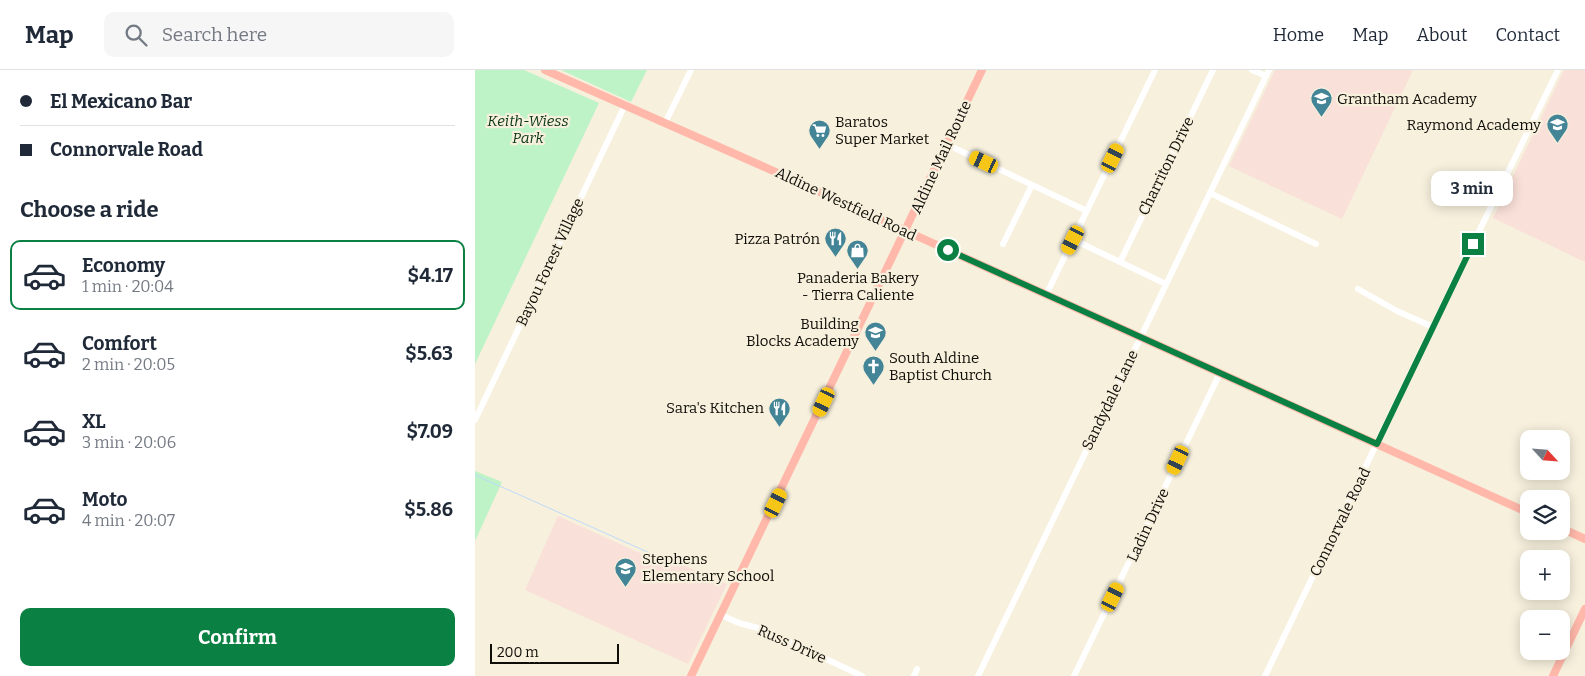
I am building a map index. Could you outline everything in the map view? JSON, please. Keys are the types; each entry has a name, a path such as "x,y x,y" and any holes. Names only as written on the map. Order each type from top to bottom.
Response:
{"main road":[{"name":"Aldine Westfield Road","path":"545,70 1520,509"},
{"name":"Aldine Mail Route","path":"691,676 982,70"},
{"path":"1570,532 1585,538"},
{"path":"1553,676 1585,609"}],"street":[{"path":"665,124 691,70"},
{"path":"1046,294 1155,70"},
{"name":"Charriton Drive","path":"1120,262 1213,70"},
{"path":"1252,70 1267,73"},
{"name":"Connorvale Road","path":"1265,676 1557,70"},
{"name":"Sandydale Lane","path":"978,676 1267,73"},
{"name":"Bayou Forest Village","path":"475,420 625,105"},
{"path":"947,144 1087,211"},
{"path":"1003,244 1032,185"},
{"path":"1210,193 1316,244"},
{"path":"1073,240 1166,284"},
{"path":"1358,289 1397,311 1433,327"},
{"name":"Ladin Drive","path":"1074,676 1220,373"},
{"name":"Russ Drive","path":"721,615 739,623 765,630 862,676"}],"shaded area":[{"name":"Grantham Academy","path":"1275,70 1413,70 1342,219 1229,166"},
{"name":"Raymond Academy","path":"1564,70 1585,70 1585,262 1493,218"},
{"name":"Stephens Elementary School","path":"558,516 666,565 670,559 727,584 688,664 525,590"}],"green space":[{"name":"Keith-Wiess Park","path":"475,70 524,70 599,103 475,364"},
{"path":"561,70 647,70 631,102"},
{"path":"475,471 502,482 475,541"}],"waterway":[{"path":"475,475 661,558"}],"place":[{"name":"Grantham Academy","path":"1321,118"},
{"name":"Raymond Academy","path":"1557,144"},
{"name":"Baratos Super Market","path":"819,150"},
{"name":"Pizza Patrón","path":"836,258"},
{"name":"Panaderia Bakery - Tierra Caliente","path":"858,269"},
{"name":"Building Blocks Academy","path":"875,352"},
{"name":"South Aldine Baptist Church","path":"873,386"},
{"name":"Sara's Kitchen","path":"780,427"},
{"name":"Stephens Elementary School","path":"626,587"}],"route":[{"path":"948,250 1377,444 1473,244"}]}
